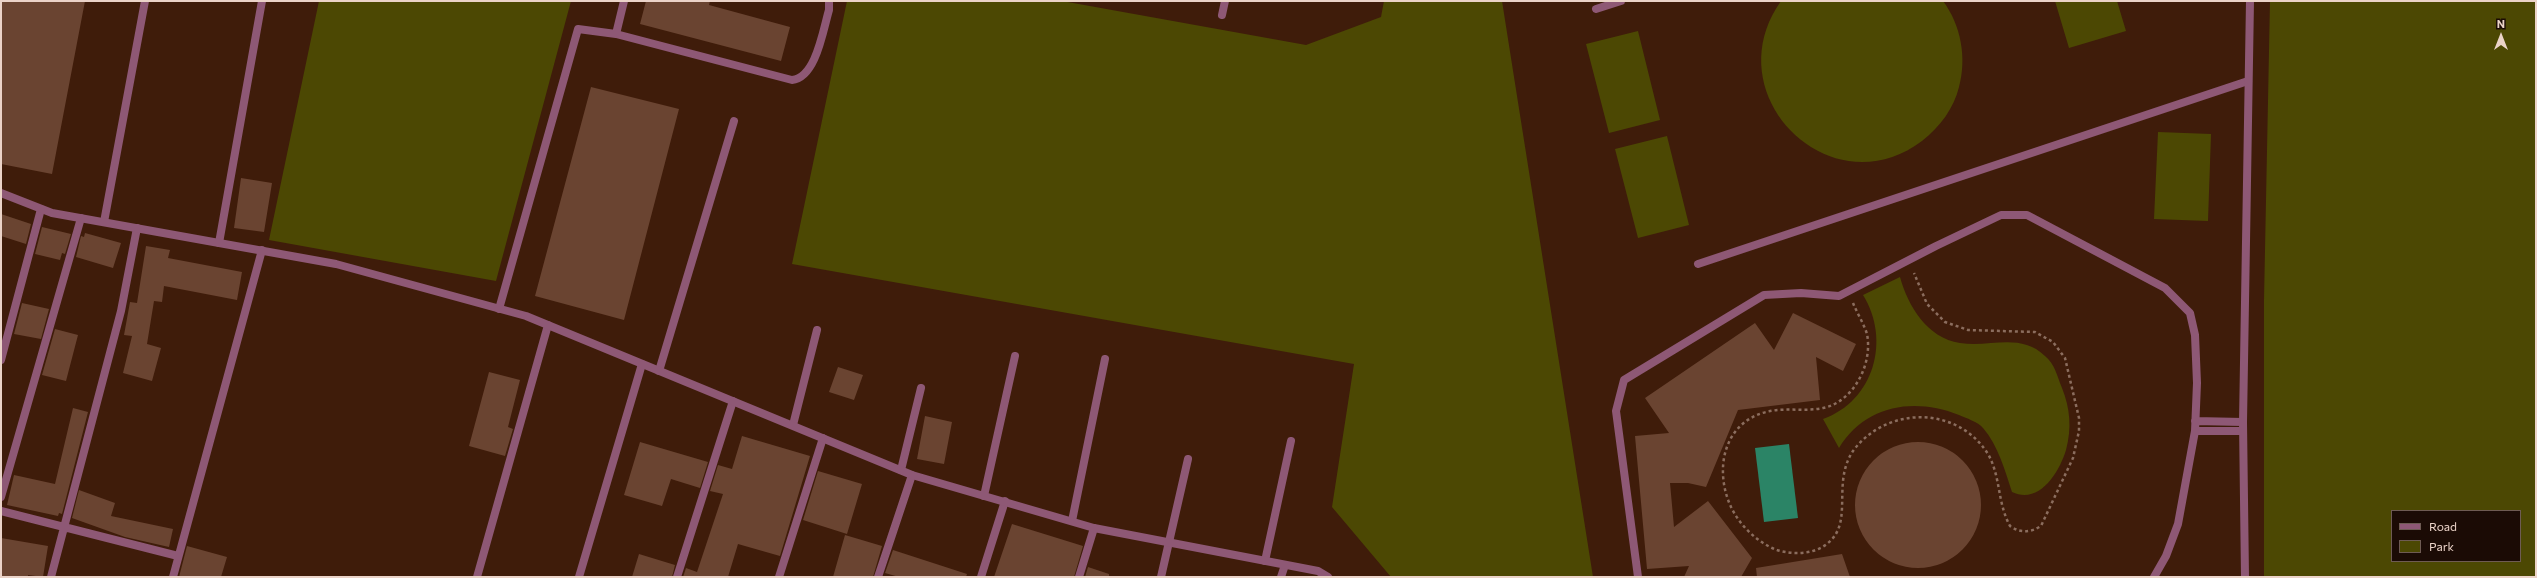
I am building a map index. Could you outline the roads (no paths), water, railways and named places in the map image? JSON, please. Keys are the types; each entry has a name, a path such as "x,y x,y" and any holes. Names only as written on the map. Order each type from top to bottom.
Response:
{"street":[{"path":"104,222 145,1"},
{"path":"219,243 262,1"},
{"path":"616,34 624,1"},
{"path":"499,309 578,29 616,34 792,80 800,80 811,69 829,10 829,1"},
{"path":"1222,15 1225,1"},
{"path":"1596,9 1622,1"},
{"path":"2244,577 2243,422 2250,1"},
{"path":"1698,264 2248,81"},
{"path":"659,371 734,121"},
{"path":"1,193 41,209 81,218 336,264 499,309 548,325 912,475 1094,528 1318,571 1328,577"},
{"path":"1,360 41,209"},
{"path":"1638,577 1616,411 1624,380 1764,295 1801,293 1839,296 1908,260 2001,215 2027,215 2165,288 2190,313 2195,335 2195,431 2178,524 2166,556 2154,577"},
{"path":"1,497 81,218"},
{"path":"51,577 66,526 121,311 137,228"},
{"path":"173,577 262,250"},
{"path":"477,577 548,325"},
{"path":"793,425 817,330"},
{"path":"984,496 1015,356"},
{"path":"1072,521 1105,359"},
{"path":"579,577 642,364"},
{"path":"901,470 921,388"},
{"path":"677,577 733,401"},
{"path":"2195,421 2243,422"},
{"path":"2195,431 2243,431"},
{"path":"779,577 823,438"},
{"path":"1265,561 1291,441"},
{"path":"1161,577 1188,459"},
{"path":"878,577 912,475"},
{"path":"981,577 1005,501"},
{"path":"1,511 66,526 178,556"},
{"path":"1079,577 1094,528"},
{"path":"1281,577 1285,565"}]}
